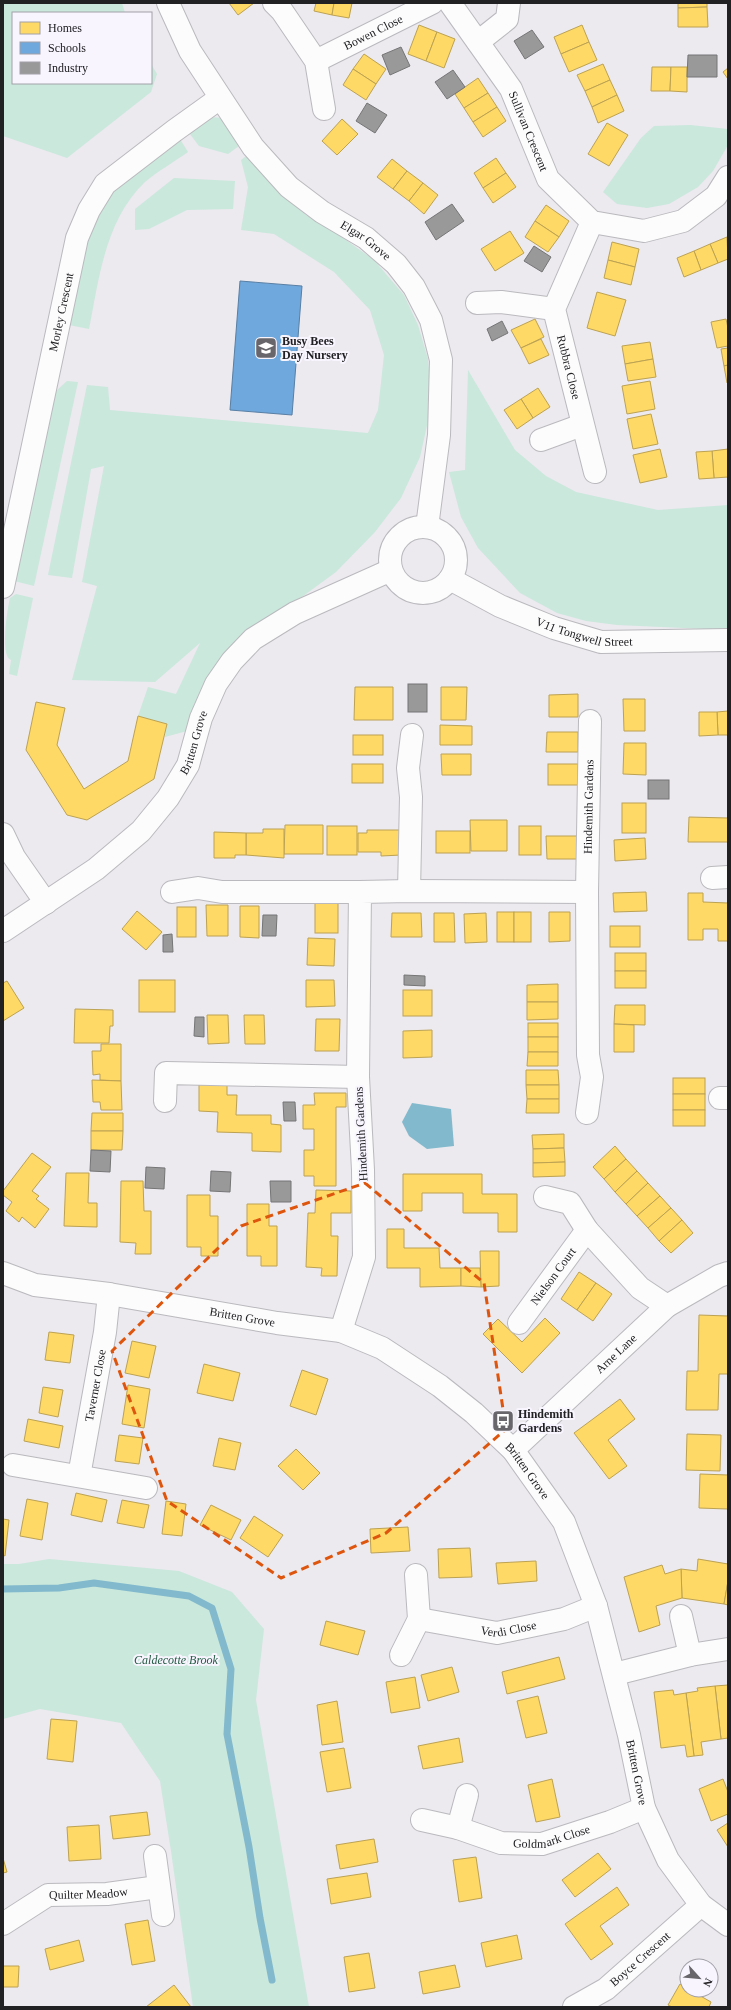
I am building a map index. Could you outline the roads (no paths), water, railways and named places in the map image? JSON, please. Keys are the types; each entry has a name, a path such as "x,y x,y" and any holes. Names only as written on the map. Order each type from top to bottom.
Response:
{"street":[{"name":"Elgar Grove","path":"168,3 190,51 253,147 289,186 322,212 366,238 396,264 414,288 431,320 441,360 439,435 427,527"},
{"path":"274,3 282,11 316,62 324,109"},
{"name":"Bowen Close","path":"316,62 432,3"},
{"name":"Sullivan Crescent","path":"450,3 511,89 548,180 592,222"},
{"path":"478,42 507,19 509,3"},
{"name":"Morley Crescent","path":"3,587 77,238 89,210 105,184 220,98"},
{"path":"477,303 501,302 554,309 592,222 644,231 683,221 716,196 728,177"},
{"name":"Rubbra Close","path":"554,309 594,472"},
{"path":"541,440 582,425"},
{"path":"427,527 438,531 447,537 453,547 456,558 455,569 450,579 443,587 434,592 423,594 412,592 403,587 395,579 391,570 389,559 392,548 398,539 406,532 416,528 427,527"},
{"name":"Britten Grove","path":"3,931 96,869 141,831 168,798 188,765 201,718 216,684 232,661 253,640 295,613 391,570"},
{"name":"V11 Tongwell Street","path":"450,579 500,606 554,628 601,642 728,640"},
{"name":"Hindemith Gardens","path":"587,1113 592,1078 588,1055 587,892 590,721"},
{"path":"410,891 411,797 408,768 412,735"},
{"path":"3,834 14,857 46,903"},
{"path":"172,892 198,888 222,892 587,892"},
{"name":"Hindemith Gardens","path":"341,1331 364,1257 363,1170 358,1077 360,892"},
{"name":"Hindemith Gardens","path":"165,1101 166,1073 358,1077"},
{"path":"545,1197 570,1203 587,1230 640,1288 667,1306"},
{"name":"Nielson Court","path":"519,1323 587,1230"},
{"name":"Britten Grove","path":"3,1273 35,1285 109,1294 277,1323 341,1331 382,1348 440,1386 474,1413 513,1450 564,1522 596,1606 630,1735 644,1808 668,1860 701,1905 728,1925"},
{"name":"Arne Lane","path":"513,1450 667,1306 719,1276 728,1273"},
{"name":"Taverner Close","path":"79,1476 105,1332 109,1294"},
{"path":"13,1465 146,1488"},
{"path":"402,1655 419,1619 416,1575"},
{"name":"Verdi Close","path":"419,1619 497,1632 564,1618 596,1606"},
{"path":"681,1616 690,1655"},
{"path":"615,1674 690,1655 728,1649"},
{"path":"458,1828 467,1795"},
{"name":"Goldmark Close","path":"422,1820 458,1828 501,1843 542,1844 610,1822 644,1808"},
{"path":"155,1856 163,1915"},
{"name":"Quilter Meadow","path":"3,1924 48,1895 107,1894 158,1887"},
{"name":"Boyce Crescent","path":"574,2007 606,1989 701,1905"}],"water":[{"path":"412,1103 451,1109 454,1146 427,1149 409,1136 402,1122"}],"waterway":[{"path":"3,1589 59,1588 94,1583 189,1596 212,1608 231,1669 227,1734 249,1847 260,1918 272,1980"}],"place":[{"name":"Busy Bees Day Nursery","path":"266,348"},
{"name":"Hindemith Gardens","path":"503,1421"}],"park label":[{"name":"Caldecotte Brook","path":"176,1660"}]}
